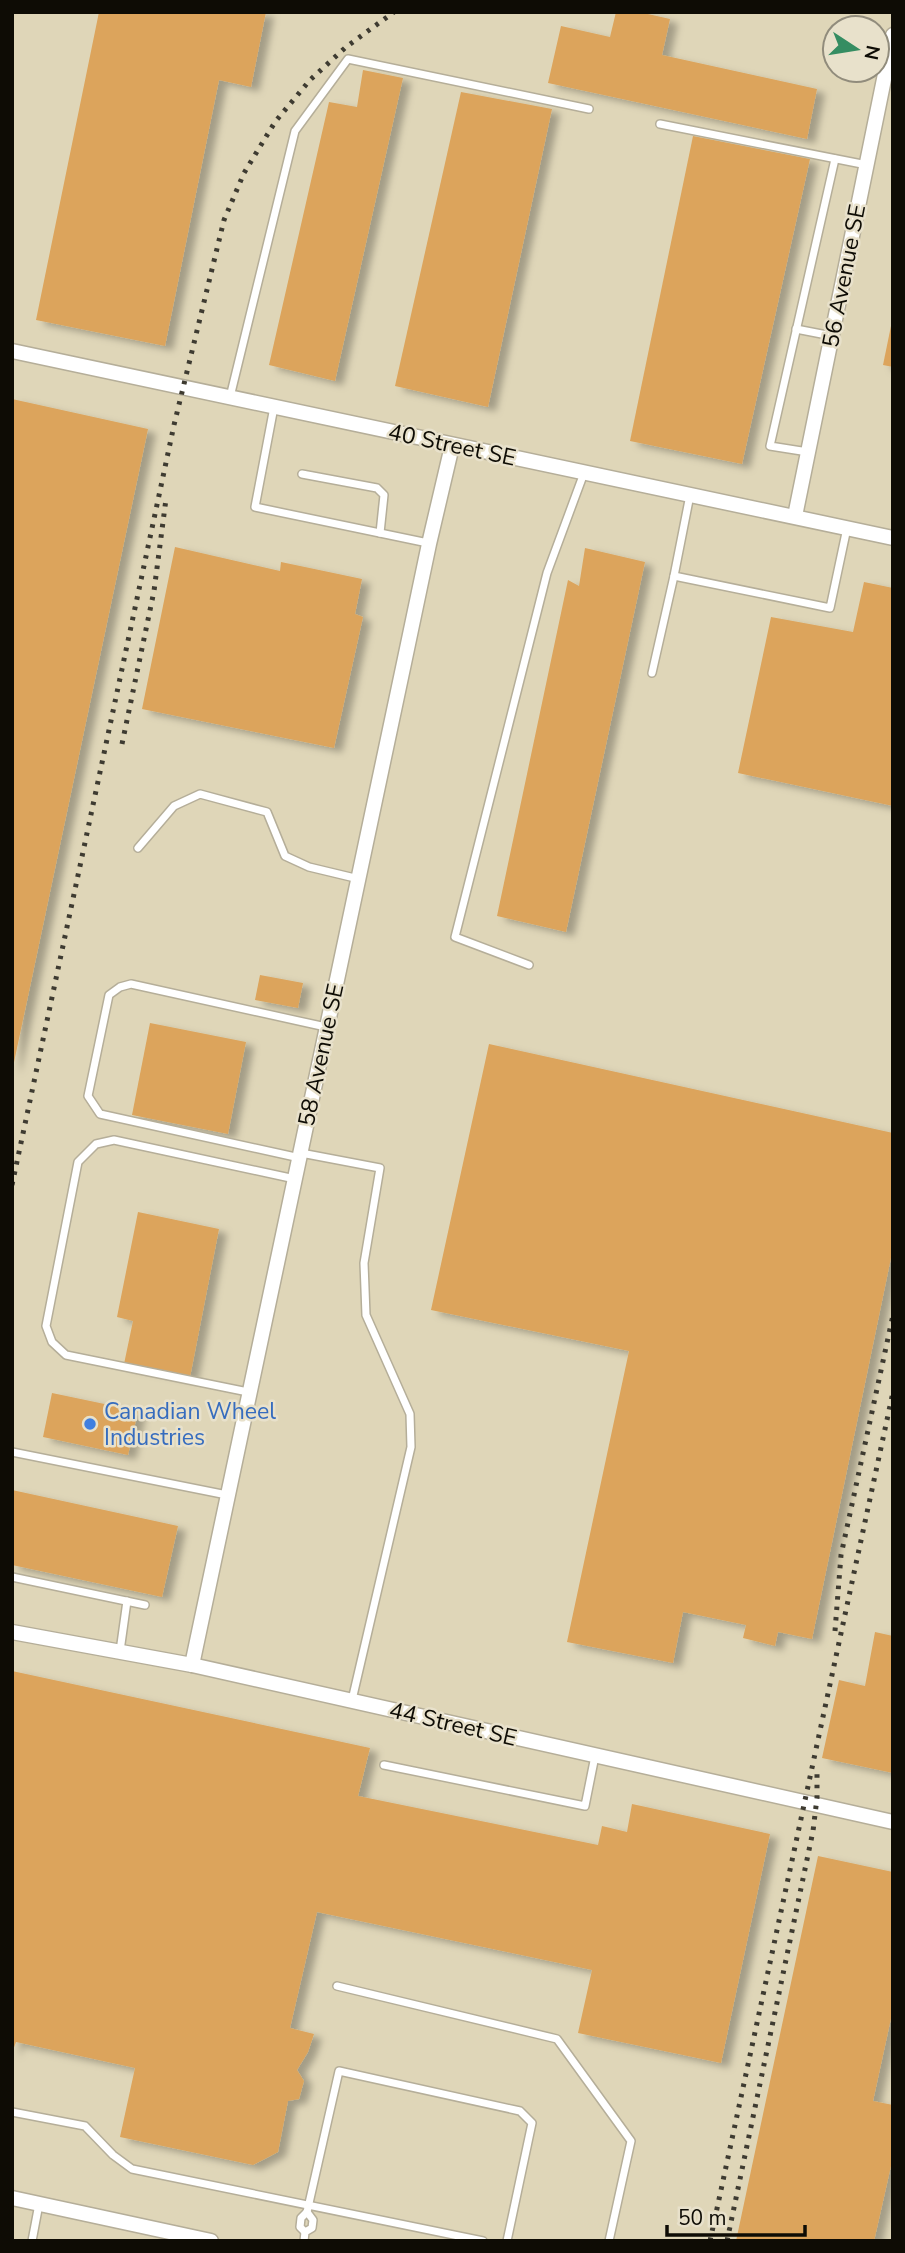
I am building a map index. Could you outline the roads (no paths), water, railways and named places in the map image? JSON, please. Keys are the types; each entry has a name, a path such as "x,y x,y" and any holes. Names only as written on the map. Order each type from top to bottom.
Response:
{"street":[{"name":"56 Avenue SE","path":"795,516 893,35"},
{"name":"40 Street SE","path":"12,351 893,538"},
{"name":"58 Avenue SE","path":"192,1665 248,1392 452,446"},
{"name":"44 Street SE","path":"12,1632 192,1665 893,1822"},
{"path":"12,2198 211,2241"}],"lane":[{"path":"230,397 295,131 348,59 589,109"},
{"path":"660,124 867,165"},
{"path":"808,452 770,446 835,159"},
{"path":"796,329 832,336"},
{"path":"274,407 255,507 429,544"},
{"path":"529,965 456,937 547,573 584,473"},
{"path":"302,474 377,488 384,495 380,533"},
{"path":"652,673 691,495"},
{"path":"674,576 830,608 847,528"},
{"path":"138,848 174,806 200,794 267,812 285,856 309,867 359,880"},
{"path":"327,1027 131,984 120,987 109,995 88,1096 100,1114 300,1155 380,1168 364,1263 366,1315 410,1414 411,1447 352,1701"},
{"path":"248,1392 66,1355 52,1342 46,1326 78,1163 96,1144 114,1140 296,1179"},
{"path":"12,1452 227,1495"},
{"path":"12,1577 145,1605"},
{"path":"120,1652 127,1601"},
{"path":"384,1765 584,1806 594,1756"},
{"path":"337,1986 558,2039 631,2141 609,2241"},
{"path":"304,2236 312,2228 313,2220 307,2208 339,2071 520,2111 532,2123 507,2241"},
{"path":"12,2112 85,2126 113,2155 132,2169 307,2208 483,2241"},
{"path":"32,2241 39,2204"}],"railway":[{"path":"12,1185 174,425 224,220 244,173 275,122 310,80 346,47 394,12"},
{"path":"122,744 154,591 166,499"},
{"path":"835,1631 841,1555 893,1315"},
{"path":"710,2241 893,1392"},
{"path":"727,2241 813,1831 817,1774"}],"place":[{"name":"Canadian Wheel Industries","path":"90,1424"}]}
